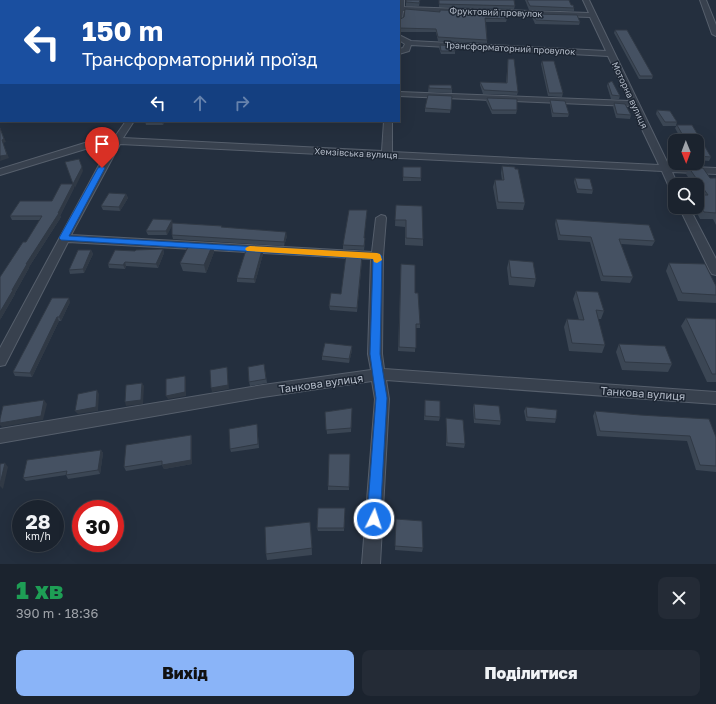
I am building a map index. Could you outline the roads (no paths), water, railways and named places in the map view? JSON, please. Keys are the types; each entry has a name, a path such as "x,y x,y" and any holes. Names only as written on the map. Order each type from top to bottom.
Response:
{"street":[{"path":"400,9 401,0"},
{"name":"Моторна вулиця","path":"586,0 670,178"},
{"path":"703,0 716,34"},
{"name":"Фруктовий провулок","path":"400,9 592,15"},
{"path":"707,13 716,13"},
{"path":"400,37 409,43 406,49 400,52"},
{"name":"Трансформаторний провулок","path":"409,43 612,54"},
{"path":"400,94 634,104"},
{"path":"0,361 117,140 129,122"},
{"path":"387,154 388,122"},
{"name":"Хемзівська вулиця","path":"0,172 104,140 117,140 716,172"},
{"path":"688,214 716,271"},
{"path":"371,564 382,398 375,354 377,256 381,218"},
{"path":"64,238 377,256"},
{"name":"Танкова вулиця","path":"0,436 263,391 379,374 716,398"}]}
